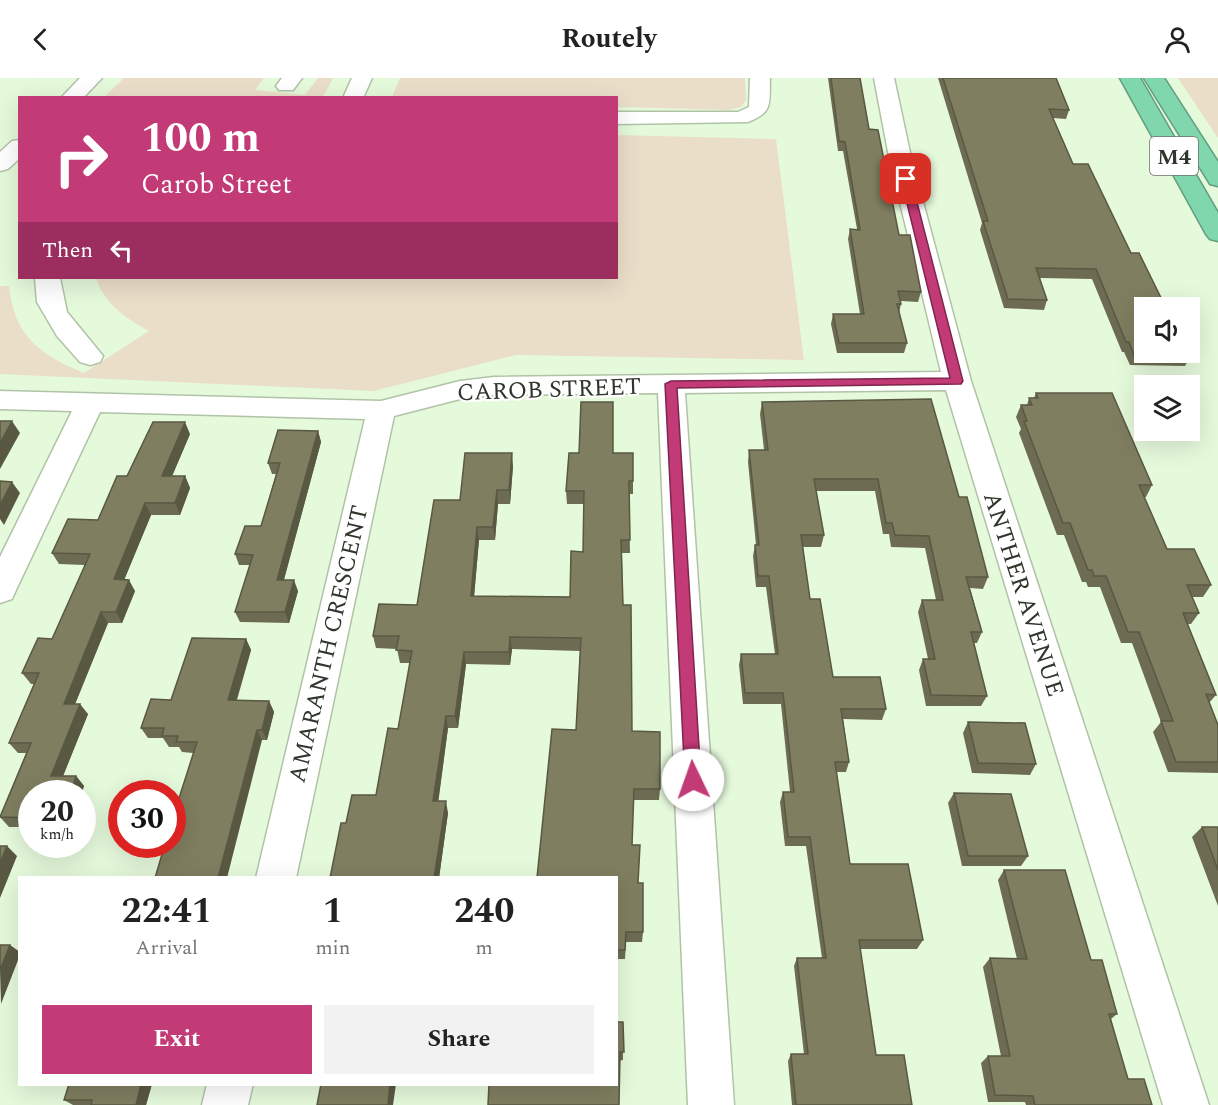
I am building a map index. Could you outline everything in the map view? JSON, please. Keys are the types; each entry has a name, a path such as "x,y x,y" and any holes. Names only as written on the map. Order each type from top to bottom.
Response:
{"highway":[{"name":"M4","path":"1130,78 1218,234"},
{"name":"M4","path":"1154,78 1218,179"}],"street":[{"path":"73,96 92,78"},
{"path":"354,96 362,78"},
{"path":"618,118 741,118 754,113 759,108 760,78"},
{"name":"ANTHER AVENUE","path":"884,78 900,157 957,381 1186,1105"},
{"path":"0,164 18,148"},
{"path":"48,279 46,292 55,319 90,356"},
{"name":"CAROB STREET","path":"0,400 381,410 460,390 494,386 957,381"},
{"path":"671,384 711,1105"},
{"path":"0,590 90,403"},
{"name":"AMARANTH CRESCENT","path":"276,876 381,410"},
{"path":"225,1105 230,1086"}],"shaded area":[{"path":"124,78 264,78 255,90 305,95 318,78 333,78 324,96 105,96"},
{"path":"400,78 745,78 746,100 741,107 728,110 618,107 618,96 392,96"},
{"path":"1178,78 1218,78 1218,138"},
{"path":"618,135 776,139 804,360 516,355 374,391 0,374 0,286 9,286 17,318 23,331 32,342 54,359 84,373 149,331 117,310 96,279 618,279"}],"building":[{"path":"831,78 860,78 869,129 878,130 899,235 910,235 921,292 898,291 901,304 897,304 907,343 839,343 833,314 864,314 850,229 860,230 845,142 839,141"},
{"path":"943,78 1056,78 1069,110 1049,109 1073,164 1088,164 1131,253 1139,253 1161,297 1134,297 1134,355 1129,342 1126,342 1096,269 1036,268 1047,300 1008,299 983,221 988,221"},
{"path":"1036,393 1112,393 1152,485 1139,485 1167,549 1194,549 1211,585 1187,585 1199,613 1183,613 1216,695 1206,694 1218,725 1218,762 1176,762 1161,721 1173,721 1139,632 1128,632 1106,576 1094,576 1092,570 1088,570 1070,523 1063,523 1024,421 1027,421 1021,405 1032,405 1029,398 1038,398"},
{"path":"931,399 959,497 967,497 988,577 966,577 982,632 971,632 987,696 931,695 923,659 935,659 922,600 943,600 929,536 895,535 892,523 886,523 878,479 814,479 824,535 801,535 810,599 820,599 833,677 880,677 886,709 841,709 849,762 835,762 850,864 908,864 923,940 859,940 876,1055 904,1055 912,1105 796,1105 791,1054 808,1054 797,958 826,958 810,837 788,837 783,792 794,792 783,693 745,693 741,654 778,654 769,576 758,576 755,545 759,545 749,450 768,450 762,402"},
{"path":"581,402 613,402 613,453 633,453 633,481 629,481 630,540 621,540 623,605 631,605 632,731 660,732 660,789 634,789 632,845 640,845 638,883 643,883 643,932 626,932 625,950 618,950 618,876 537,876 552,729 576,730 581,638 510,637 509,652 464,652 455,716 446,716 433,801 446,801 434,876 330,876 341,823 346,823 352,795 376,795 388,728 398,729 412,651 396,650 399,636 373,636 379,604 417,605 434,500 460,500 465,453 512,453 509,490 497,490 493,527 477,527 471,596 570,597 571,551 583,552 584,491 566,491 569,453 579,453"},
{"path":"0,421 12,421 0,443"},
{"path":"153,422 185,422 162,476 185,476 175,503 145,503 114,579 129,580 116,612 101,612 64,704 80,704 51,776 76,776 75,780 18,780 18,818 0,817 31,743 9,743 39,673 22,673 38,638 52,639 90,554 52,553 68,519 98,520 117,476 127,476"},
{"path":"278,430 318,431 277,580 294,580 285,612 235,612 253,555 235,554 245,526 261,526 280,463 268,463"},
{"path":"0,481 12,482 0,505"},
{"path":"192,638 246,639 228,700 269,701 262,730 257,730 219,876 156,876 161,858 186,858 185,780 197,742 176,742 178,736 162,736 164,728 141,728 151,699 171,700"},
{"path":"968,722 1025,723 1036,764 978,763"},
{"path":"954,793 1011,794 1028,856 968,856"},
{"path":"1202,827 1218,827 1218,870"},
{"path":"0,846 7,846 0,863"},
{"path":"1004,870 1065,870 1091,960 1102,960 1117,1014 1109,1014 1128,1079 1144,1079 1152,1105 1035,1105 1033,1096 995,1095 988,1056 1010,1056 990,958 1027,959"},
{"path":"0,945 10,945 0,970"},
{"path":"618,1022 623,1022 624,1052 620,1052 619,1105 488,1105 489,1086 618,1086"},
{"path":"68,1086 141,1086 136,1105 91,1105 92,1100 64,1100"},
{"path":"321,1086 390,1086 388,1105 317,1105"}],"route":[{"path":"693,780 671,384 957,381 906,179"}]}
